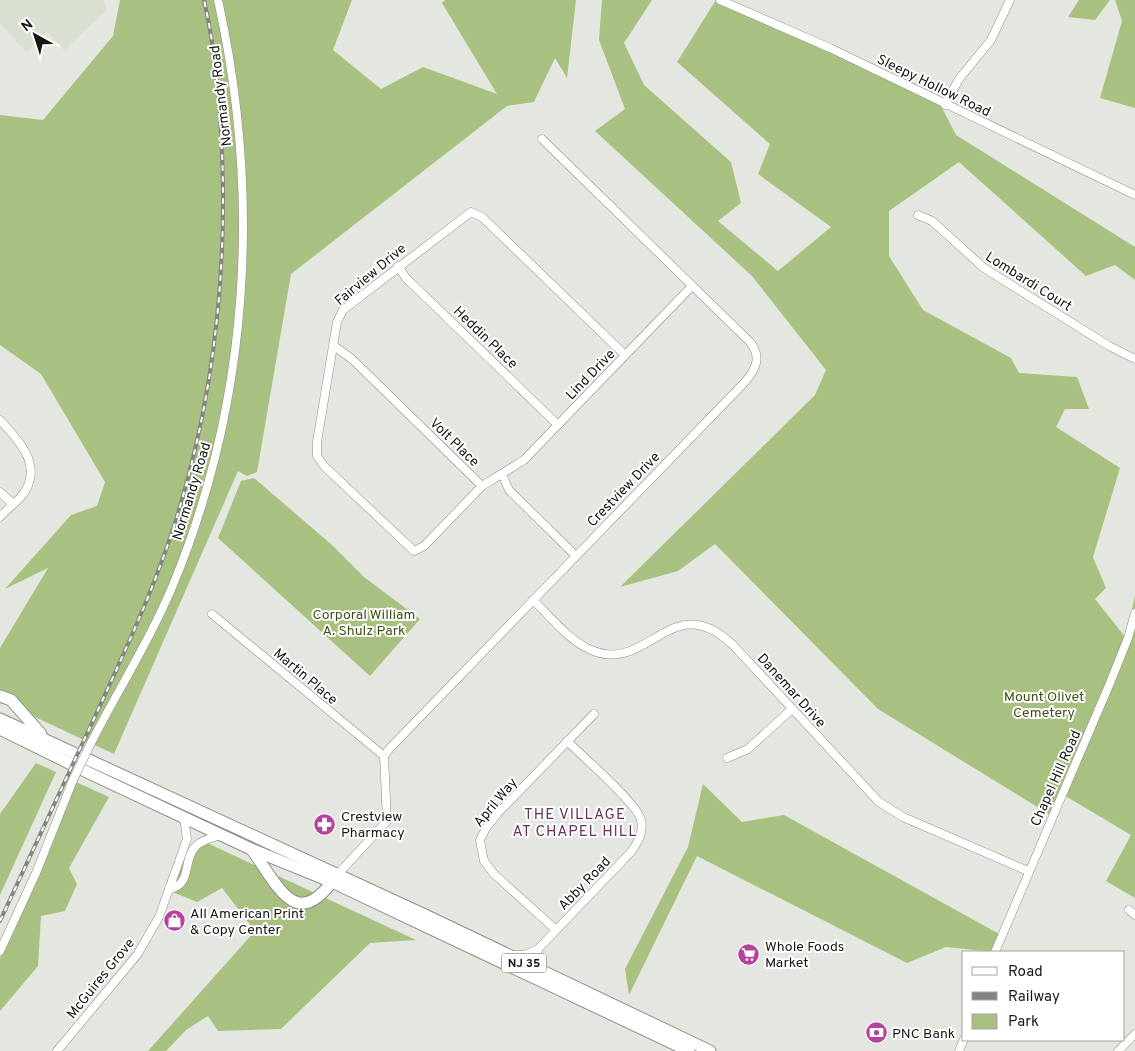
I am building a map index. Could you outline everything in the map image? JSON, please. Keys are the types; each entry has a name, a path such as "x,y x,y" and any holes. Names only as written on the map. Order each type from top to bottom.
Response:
{"highway":[{"path":"0,696 11,700 34,727 55,744"},
{"name":"NJ 35","path":"0,718 689,1051"},
{"name":"NJ 35","path":"0,728 222,835 251,848 334,878 508,956 710,1051"},
{"path":"251,848 288,898 297,903 307,904 316,900 334,878"}],"street":[{"name":"Normandy Road","path":"0,951 36,873 73,780 90,744 143,650 173,584 204,500 229,401 239,320 242,210 235,96 218,0"},
{"name":"Sleepy Hollow Road","path":"720,0 830,48 945,105 1135,194"},
{"path":"945,105 959,79 991,40 1010,0"},
{"name":"Crestview Drive","path":"384,756 745,382 755,368 757,358 754,347 542,139"},
{"name":"Fairview Drive","path":"482,486 424,546 414,551 324,466 317,456 317,442 337,322 342,310 471,212 482,216 625,355"},
{"name":"Lombardi Court","path":"918,215 932,221 984,268 1109,346 1135,359"},
{"name":"Heddin Place","path":"398,266 406,278 558,425"},
{"name":"Lind Drive","path":"502,474 524,460 692,286"},
{"name":"Volt Place","path":"334,346 352,360 482,486 502,474"},
{"path":"0,420 23,445 30,463 26,490 0,517"},
{"path":"502,474 509,490 576,556"},
{"path":"0,492 13,504"},
{"name":"Danemar Drive","path":"533,600 580,644 592,651 604,654 630,652 644,645 665,630 678,626 695,624 709,628 724,636 884,806 903,817 1028,871"},
{"name":"Chapel Hill Road","path":"995,951 1110,683 1128,638 1135,613"},
{"name":"Martin Place","path":"212,614 384,756"},
{"path":"727,758 748,749 792,709"},
{"name":"April Way","path":"556,930 487,866 480,848 480,840 486,828 498,813 594,714"},
{"name":"Abby Road","path":"538,949 631,852 638,842 642,829 638,812 567,741"},
{"path":"334,878 387,821 384,756"},
{"name":"McGuires Grove","path":"57,1051 137,954 159,917 187,839 184,817"},
{"name":"McGuires Grove","path":"169,890 177,888 182,883 190,854 197,845 204,840 222,835"},
{"path":"508,956 525,954 538,949 537,958 546,974"},
{"path":"1118,1051 1135,1034"}],"shaded area":[{"path":"0,0 104,0 107,10 64,50 47,32 26,52 0,23"}],"green space":[{"path":"120,0 352,0 333,50 381,89 423,67 497,94 442,3 445,0 576,0 567,78 555,58 534,102 507,106 291,274 257,472 247,476 238,471 114,754 5,703 0,696 0,648 48,568 5,589 71,515 97,506 105,482 41,374 0,345 0,115 43,120 113,36"},
{"name":"Mount Olivet Cemetery","path":"602,0 652,0 624,43 644,85 731,162 741,203 718,221 778,271 831,227 758,174 770,144 677,62 716,0 723,0 939,102 956,135 1135,247 1135,280 1115,265 1086,276 959,162 889,211 889,256 923,310 1011,358 1019,373 1077,377 1089,409 1065,409 1056,427 1120,468 1093,557 1106,588 1095,599 1126,638 1135,595 1135,898 1106,881 1131,835 1062,794 1052,816 878,709 715,544 678,571 620,587 815,395 826,370 752,276 595,131 625,109 599,40"},
{"path":"1079,0 1110,0 1095,20 1068,17"},
{"path":"1115,0 1135,0 1135,108 1100,98 1122,21"},
{"name":"Corporal William A. Shulz Park","path":"254,478 332,545 364,577 420,619 370,676 218,538 241,481"},
{"path":"36,763 56,772 0,895 0,814"},
{"path":"76,782 109,797 69,868 77,884 65,911 41,916 38,966 0,1011 0,958 48,854"},
{"path":"703,784 742,822 784,815 1001,935 995,951 946,947 907,963 697,856 629,995 625,969 688,847"},
{"path":"205,842 416,940 370,943 281,1029 218,1031 208,1016 186,1030 166,1051 148,1051 255,931 222,888 197,902 170,891 187,855"}],"railway":[{"path":"0,921 141,615 172,532 200,425 214,347 223,228 220,117 213,46 204,0"}],"place":[{"name":"Crestview Pharmacy","path":"325,824"},
{"name":"All American Print & Copy Center","path":"174,921"},
{"name":"Whole Foods Market","path":"749,954"},
{"name":"PNC Bank","path":"876,1033"}],"district":[{"name":"THE VILLAGE AT CHAPEL HILL","path":"575,822"}]}
